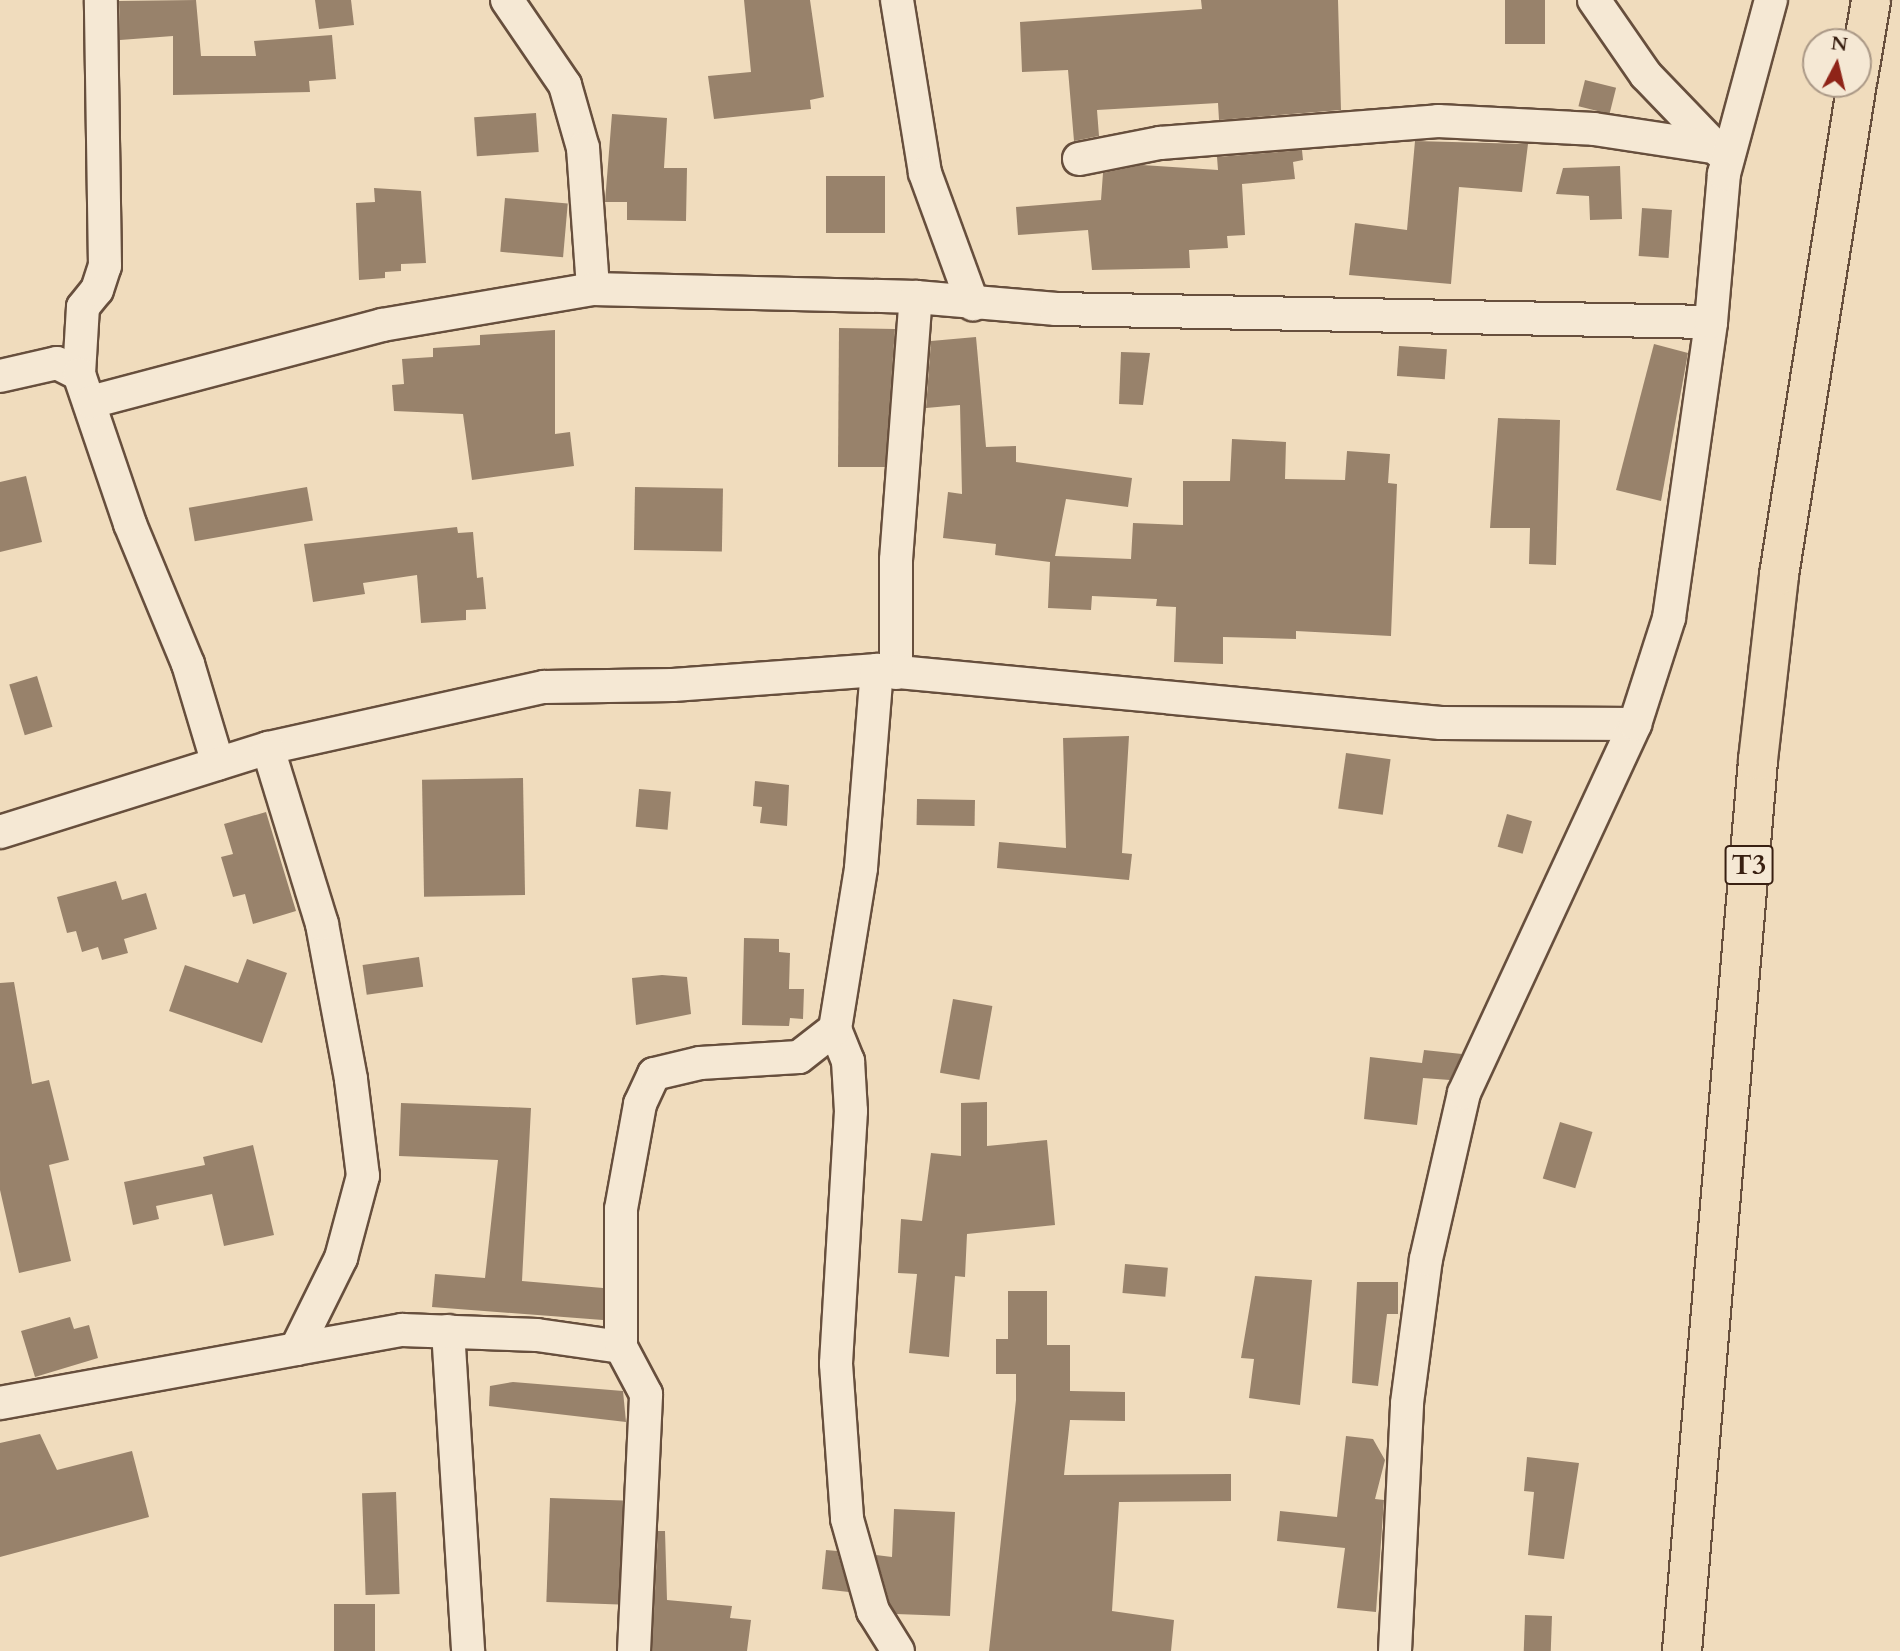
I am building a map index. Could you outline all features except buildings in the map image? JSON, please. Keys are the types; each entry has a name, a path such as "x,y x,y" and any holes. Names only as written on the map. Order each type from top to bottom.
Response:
{"highway":[{"path":"1866,28 1871,0"},
{"name":"T3","path":"1682,1651 1759,747 1807,384 1855,98"}],"street":[{"path":"101,0 105,265 97,290 83,307 85,388 130,524 188,664 218,764"},
{"path":"507,0 565,85 583,148 593,289"},
{"path":"897,0 925,173 973,304"},
{"path":"1594,0 1646,75 1721,161"},
{"path":"1395,1651 1407,1403 1426,1259 1464,1093 1635,724 1669,618 1711,322 1721,161 1771,0"},
{"path":"1079,159 1160,143 1438,121 1594,129 1721,161"},
{"path":"85,388 382,325 593,289 916,297 973,304 1711,322"},
{"path":"898,1651 873,1611 848,1519 836,1364 851,1101 848,1061 835,1030 861,868 887,671 916,297"},
{"path":"0,376 57,363 85,388"},
{"path":"0,832 268,748 544,687 673,685 887,671 1441,723 1635,724"},
{"path":"268,748 322,924 363,1176 341,1258 296,1349"},
{"path":"634,1651 646,1394 621,1347 621,1209 640,1104 654,1074 700,1063 799,1057 835,1030"},
{"path":"0,1403 402,1330 448,1331 621,1347"},
{"path":"448,1331 468,1651"}]}
